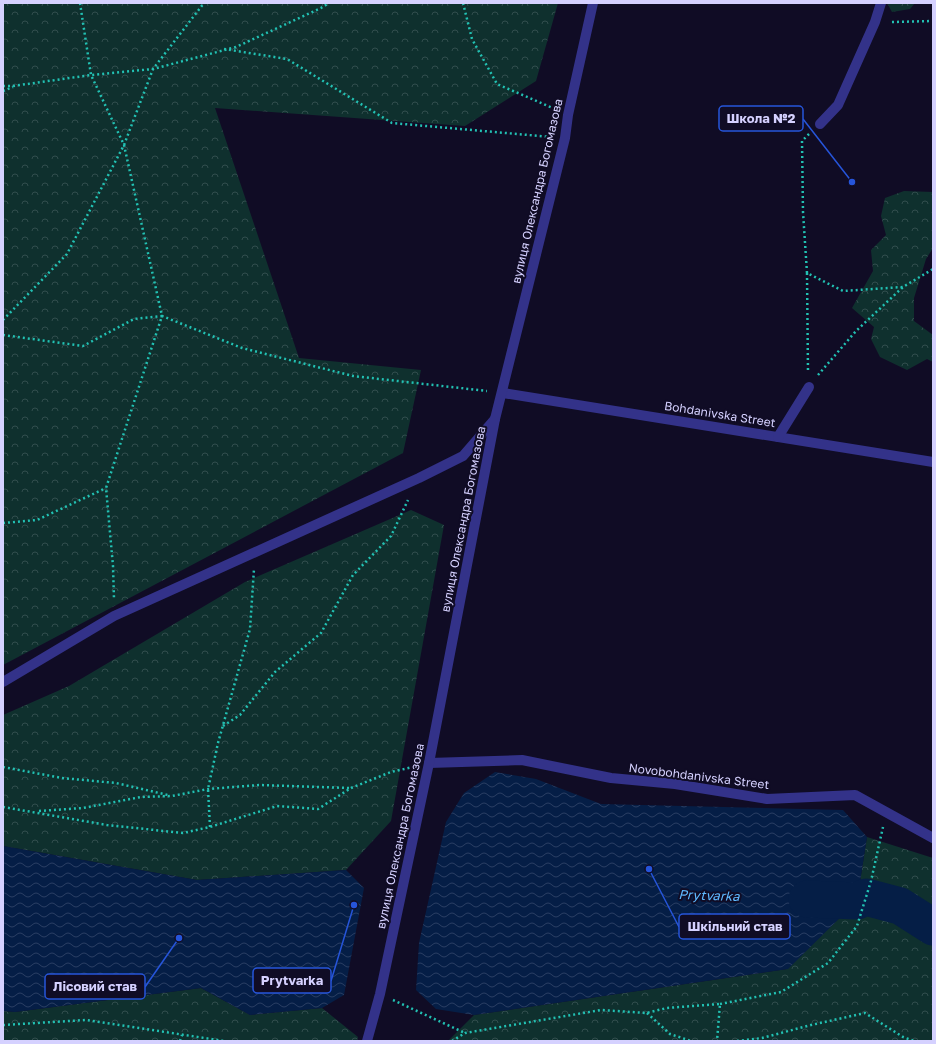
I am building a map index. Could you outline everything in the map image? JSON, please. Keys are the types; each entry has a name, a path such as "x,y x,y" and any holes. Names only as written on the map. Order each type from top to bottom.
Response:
{"street":[{"name":"вулиця Олександра Богомазова","path":"367,1041 380,994 429,763 495,419 503,393 565,138 568,115 593,3"},
{"path":"820,124 838,104 875,22 881,3"},
{"path":"778,437 809,387"},
{"name":"Bohdanivska Street","path":"503,393 933,462"},
{"path":"3,682 114,616 419,478 462,456 495,419"},
{"name":"Novobohdanivska Street","path":"429,763 522,760 611,778 675,784 767,799 855,795 933,838"}],"path":[{"path":"80,3 91,75 124,145 162,316 106,488 113,566 114,616"},
{"path":"3,320 67,254 124,145 153,70 204,3"},
{"path":"3,86 13,86 91,75 153,70 224,49 236,47 322,8 329,3"},
{"path":"463,3 472,39 497,84 568,115"},
{"path":"875,22 933,21"},
{"path":"224,49 287,59 392,123 565,138"},
{"path":"3,91 13,86"},
{"path":"809,387 807,274 803,212 802,140 820,124"},
{"path":"809,387 856,331 903,287 933,269"},
{"path":"807,274 843,291 903,287"},
{"path":"3,335 83,346 134,319 162,316 242,348 354,376 503,393"},
{"path":"223,726 240,715 275,672 321,633 353,575 391,536 419,478"},
{"path":"3,523 37,520 106,488"},
{"path":"210,826 208,789 223,726 250,629 255,552"},
{"path":"3,807 107,825 183,833 278,806 318,808 351,788 391,772 429,763"},
{"path":"3,767 62,778 116,783 172,796"},
{"path":"35,812 83,808 141,797 172,796 208,789 259,785 351,788"},
{"path":"452,1041 465,1033 601,1010 646,1013 667,1008 720,1004 781,992 828,963 857,926 871,881 887,813"},
{"path":"380,994 465,1033"},
{"path":"717,1041 720,1004"},
{"path":"646,1013 670,1034 691,1041"},
{"path":"737,1041 762,1038 865,1013 903,1037 914,1041"},
{"path":"3,1026 86,1020 224,1041"},
{"path":"180,1041 182,1035"}],"green space":[{"path":"3,3 558,3 536,81 465,126 215,108 299,358 421,370 403,453 3,665"},
{"path":"887,3 915,3 910,9 892,12"},
{"path":"904,191 933,192 933,248 926,259 914,298 914,321 933,335 933,362 927,359 907,370 880,357 871,339 874,327 852,308 873,271 871,250 886,235 881,216 885,198"},
{"path":"411,510 444,525 391,821 346,870 197,880 3,846 3,715 69,686 245,582"},
{"path":"867,837 933,858 933,1041 448,1041 474,1015 787,969 857,901"},
{"path":"201,988 250,1015 322,1008 358,1037 357,1041 3,1041 3,1011 15,1012"}],"water":[{"path":"495,772 536,779 601,804 843,810 867,837 857,901 788,969 474,1015 436,1009 416,990 419,943 446,822 464,793"},
{"path":"3,846 197,880 346,870 364,888 344,995 322,1008 250,1015 201,988 15,1012 3,1011"}],"waterway":[{"name":"Prytvarka","path":"807,899 857,901 866,897 900,906 933,927"}],"place":[{"name":"Школа №2","path":"852,182"},
{"name":"Шкільний став","path":"649,869"},
{"name":"Prytvarka","path":"354,905"},
{"name":"Лісовий став","path":"179,938"}]}
